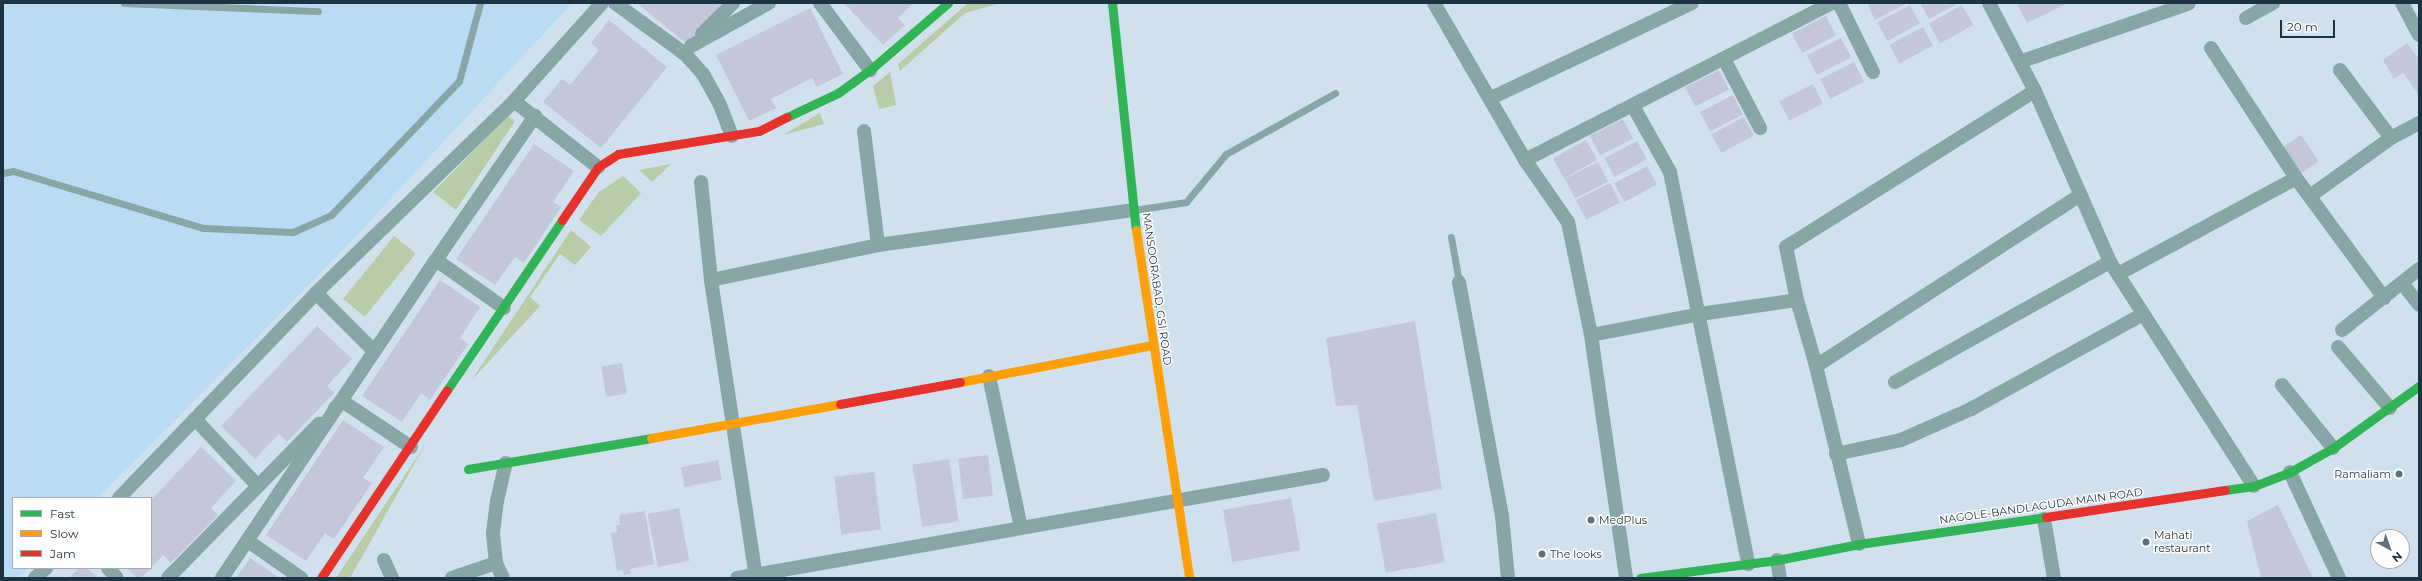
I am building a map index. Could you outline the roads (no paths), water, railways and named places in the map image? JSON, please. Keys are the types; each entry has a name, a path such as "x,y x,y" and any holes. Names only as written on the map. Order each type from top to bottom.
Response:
{"street":[{"path":"120,497 316,293 514,101 602,3"},
{"path":"615,3 688,50 720,105 732,136"},
{"path":"688,50 733,3"},
{"path":"688,50 769,3"},
{"path":"820,3 870,70"},
{"path":"321,578 598,167 618,154 732,136 766,128 838,93 870,70 948,3"},
{"name":"MANSOORABAD, GSI ROAD","path":"1112,3 1134,210 1189,578"},
{"path":"1434,3 1491,98 1525,160 1568,222 1591,336 1626,578"},
{"path":"1491,98 1692,3"},
{"path":"1525,160 1832,3"},
{"path":"1839,3 1872,72"},
{"path":"1989,3 2022,61 2110,262 2254,486"},
{"path":"2246,18 2273,3"},
{"path":"2404,3 2419,35"},
{"path":"2022,61 2188,4"},
{"path":"2211,48 2296,178 2384,298"},
{"path":"1724,59 1760,128"},
{"path":"2340,70 2391,138"},
{"path":"1859,544 1836,454 1816,366 1797,300 1786,247 2035,91"},
{"path":"514,101 598,167"},
{"path":"1633,106 1670,172 1700,314 1748,564"},
{"path":"222,578 534,116"},
{"path":"2310,196 2391,138 2419,122"},
{"path":"864,131 878,245"},
{"path":"2118,274 2296,178"},
{"path":"701,182 710,280 756,576"},
{"path":"1816,366 2080,195"},
{"path":"710,280 878,245 1134,210"},
{"path":"436,260 504,308"},
{"path":"1895,382 2110,262"},
{"path":"2342,330 2419,269"},
{"path":"1459,282 1502,516 1508,578"},
{"path":"2402,283 2419,305"},
{"path":"316,293 374,351"},
{"path":"1591,336 1700,314 1797,300"},
{"path":"1836,454 1901,440 1971,409 2143,314"},
{"path":"468,469 732,425 1153,345"},
{"path":"2338,347 2390,408"},
{"path":"989,376 1021,528"},
{"path":"2282,385 2333,448"},
{"name":"NAGOLE-BANDLAGUDA MAIN ROAD","path":"1640,578 1777,560 1859,544 2044,519 2254,486 2290,472 2333,448 2419,386"},
{"path":"342,401 410,447"},
{"path":"168,578 257,485 342,401"},
{"path":"195,419 257,485"},
{"path":"503,578 496,563 493,533 497,500 506,463"},
{"path":"2290,472 2339,578"},
{"path":"737,578 756,576 1021,528 1177,502 1322,475"},
{"path":"2044,519 2054,578"},
{"path":"248,541 301,578"},
{"path":"384,560 392,578"},
{"path":"1777,560 1780,578"},
{"path":"452,578 496,563"},
{"path":"34,578 45,569"},
{"path":"109,569 117,578"}],"lane":[{"path":"124,3 318,11"},
{"path":"3,173 13,171 203,228 293,232 331,215 459,81 480,3"},
{"path":"1134,210 1186,202 1226,154 1335,93"},
{"path":"1451,236 1459,282"}],"place":[{"name":"Ramaliam","path":"2399,474"},
{"name":"MedPlus","path":"1591,520"},
{"name":"Mahati restaurant","path":"2146,542"},
{"name":"The looks","path":"1542,554"}]}
